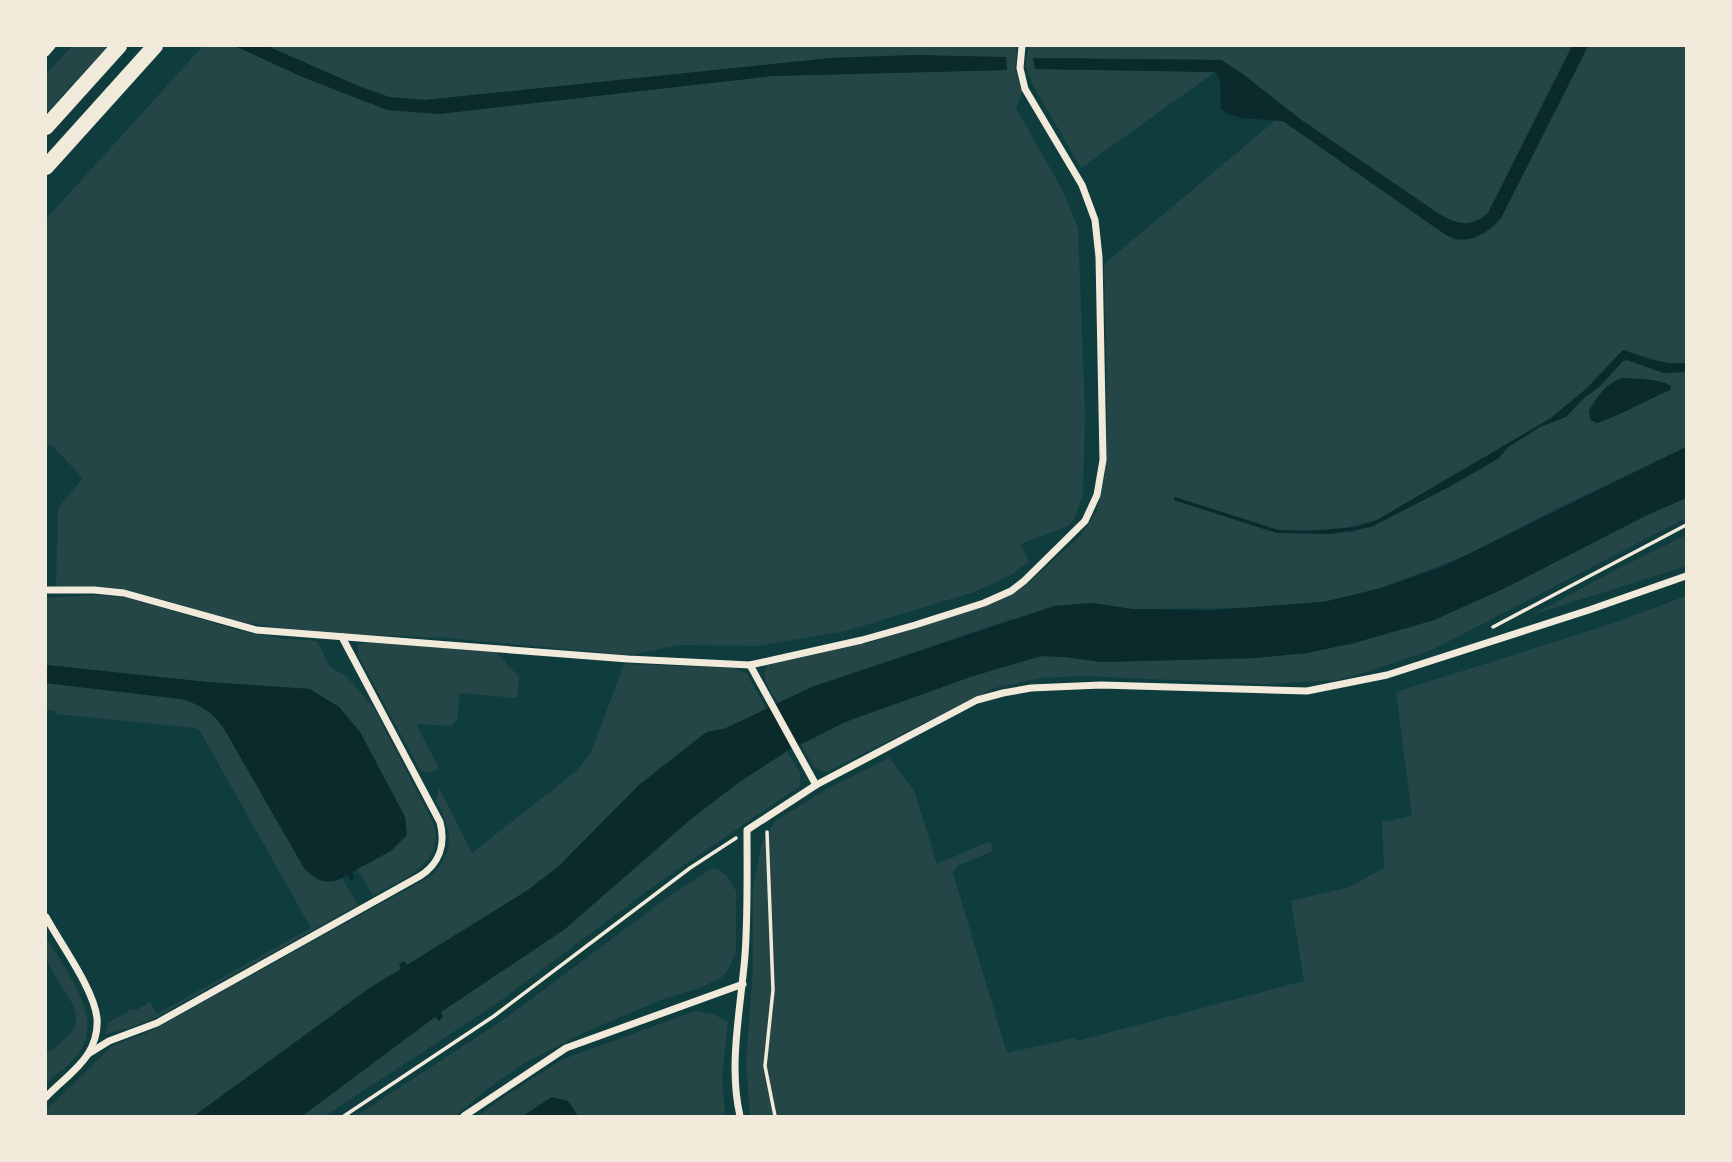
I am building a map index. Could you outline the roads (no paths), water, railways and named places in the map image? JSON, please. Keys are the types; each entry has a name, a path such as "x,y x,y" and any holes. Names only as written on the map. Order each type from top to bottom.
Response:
{"highway":[{"path":"46,127 119,46"},
{"path":"46,167 155,46"}],"street":[{"path":"46,53 52,46"},
{"path":"46,590 124,593 256,629 628,659 750,665 862,640 955,613 999,596 1024,581 1074,534 1092,508 1100,484 1103,460 1099,257 1095,220 1082,186 1025,89 1020,68 1022,46"},
{"path":"740,1116 737,1101 737,1047 748,920 747,830 816,785 977,700 1003,693 1031,688 1101,685 1307,691 1387,675 1686,576"},
{"path":"88,1054 109,1041 157,1023 420,876 439,857 443,840 440,822 342,637"},
{"path":"750,665 816,785"},
{"path":"46,916 85,985 94,1007 97,1031 88,1054 79,1067 46,1097"},
{"path":"464,1116 566,1048 743,984"}]}
